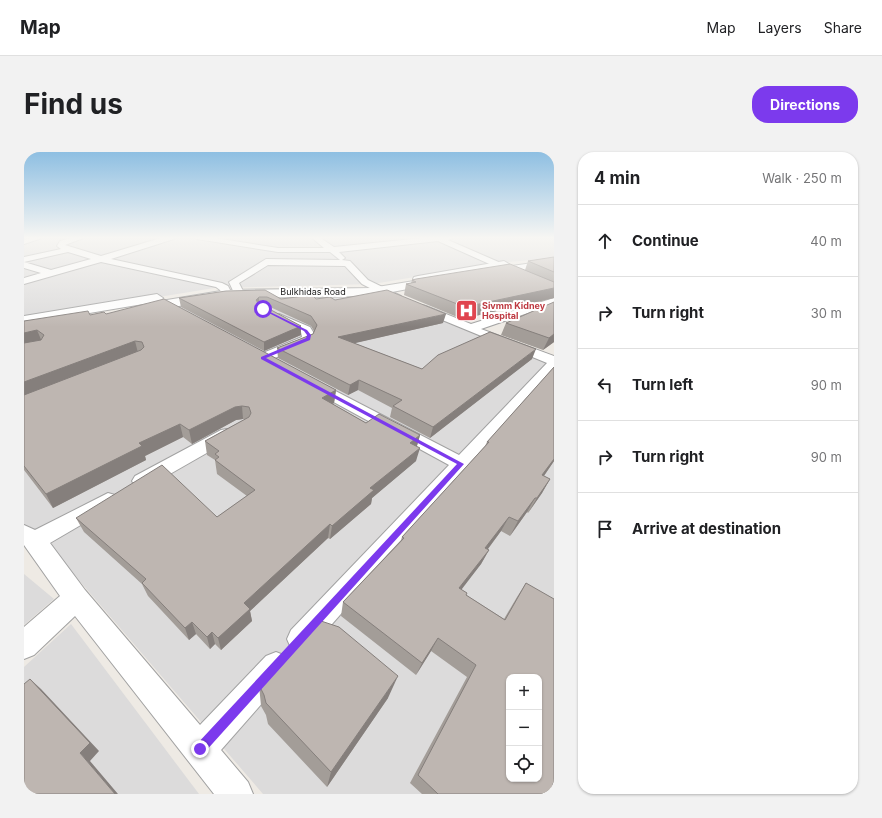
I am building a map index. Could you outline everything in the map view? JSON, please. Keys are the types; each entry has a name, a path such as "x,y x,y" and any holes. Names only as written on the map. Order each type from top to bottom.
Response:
{"street":[{"path":"30,267 50,273"},
{"path":"24,281 72,267"},
{"path":"139,267 219,284 225,291"},
{"path":"238,290 234,282 258,267"},
{"path":"200,749 554,362 376,289 360,277 351,267"},
{"path":"502,267 554,290"},
{"name":"Bulkhidas Road","path":"24,320 225,291 376,289 502,267"},
{"name":"Bulkhidas Road","path":"24,328 164,304 225,291"},
{"path":"471,328 554,301"},
{"path":"164,304 183,315"},
{"path":"263,358 308,339 309,335 306,330 270,313"},
{"path":"249,351 276,365"},
{"path":"301,379 461,464"},
{"path":"236,794 76,598 29,537 243,425"},
{"path":"24,645 76,598"}],"shaded area":[{"path":"24,267 474,267 373,284 214,288 24,319"},
{"path":"380,293 554,364 554,794 263,794 46,542 24,527 24,330 228,295"},
{"path":"24,574 54,599 24,625"},
{"path":"71,624 199,794 24,794 24,667"}],"building":[{"path":"491,267 517,267 554,282 554,288 465,307 406,284 416,282 412,280"},
{"path":"542,267 554,267 554,272"},
{"path":"265,290 281,299 312,295 316,299 330,297 335,300 387,290 446,314 338,337 422,369 438,355 490,332 536,349 433,427 393,406 402,400 359,380 350,385 277,348 313,334 317,325 311,316 267,297 259,297 256,300 258,303 301,326 264,342 179,298 226,291"},
{"path":"164,299 336,390 322,398 366,423 379,414 420,435 410,443 420,448 370,488 374,490 332,526 330,524 244,603 250,609 218,638 212,632 207,637 192,622 185,628 142,583 146,579 76,518 162,465 217,517 255,490 215,460 219,457 215,454 219,451 205,441 249,417 251,413 249,407 235,407 189,430 180,424 139,443 142,446 46,494 24,466 24,395 141,350 144,347 142,342 135,341 24,382 24,343 41,340 44,335 37,330 24,333 24,321 88,311 90,315 104,312 106,314"},
{"path":"554,302 554,334 549,338 506,323"},
{"path":"554,367 554,459 542,475 550,479 518,521 509,517 485,548 489,550 459,588 467,593 466,595 505,620 526,583 554,599 554,781 550,794 438,794 418,775 476,665 438,638 422,663 343,602 404,538 402,537 489,442 487,442"},
{"path":"318,620 339,627 398,676 331,772 266,703 259,685"},
{"path":"30,679 90,743 80,753 115,794 24,794 24,684"}],"place":[{"name":"Sivmm Kidney Hospital","path":"467,311"}],"route":[{"path":"200,749 461,464 263,358 308,339 309,335 306,330 263,309"}]}
